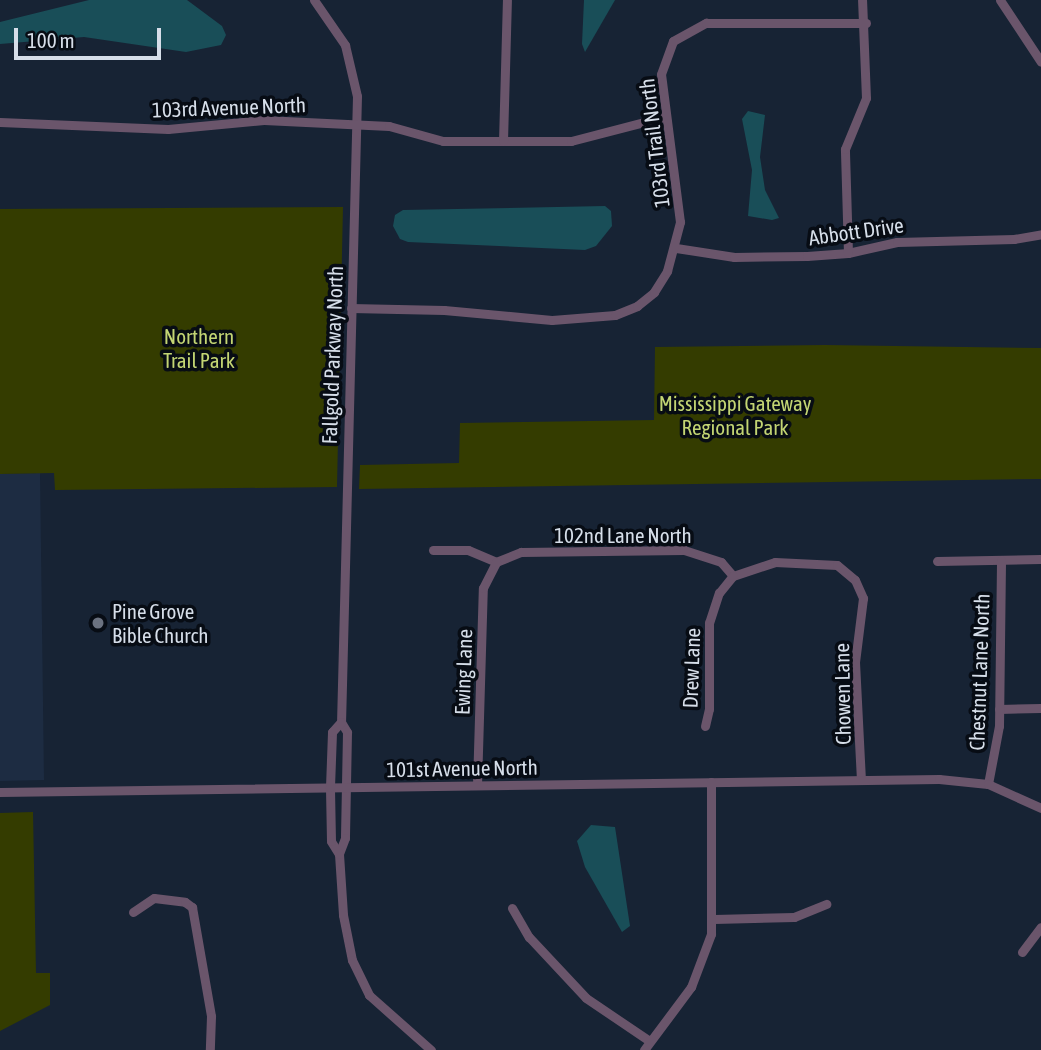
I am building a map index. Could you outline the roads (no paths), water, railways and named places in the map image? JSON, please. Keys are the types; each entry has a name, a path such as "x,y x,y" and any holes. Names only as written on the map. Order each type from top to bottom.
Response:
{"street":[{"path":"503,141 507,0"},
{"path":"848,253 845,149 866,98 866,23 862,0"},
{"path":"1000,0 1041,62"},
{"name":"Fallgold Parkway North","path":"320,2 345,45 352,68 356,124 341,722 347,732 345,838 339,854"},
{"name":"103rd Trail North","path":"351,308 444,310 552,320 615,315 654,292 676,248 678,194 664,117 664,57 673,41 687,31 724,22 866,23"},
{"name":"103rd Avenue North","path":"0,122 167,129 264,120 389,126 443,141 570,141 664,117"},
{"name":"Abbott Drive","path":"676,248 734,257 848,253 897,242 1014,239 1041,234"},
{"path":"433,550 468,550 496,562"},
{"name":"102nd Lane North","path":"496,562 521,552 684,550 721,562 733,576"},
{"path":"937,561 1041,559"},
{"name":"Chestnut Lane North","path":"988,784 999,709 1001,560"},
{"name":"Ewing Lane","path":"477,785 483,588 496,562"},
{"name":"Chowen Lane","path":"733,576 775,562 821,562 848,572 863,598 855,662 860,780"},
{"name":"Drew Lane","path":"705,726 709,709 709,623 719,593 733,576"},
{"path":"999,709 1041,708"},
{"name":"Fallgold Parkway North","path":"339,854 331,841 330,787 332,732 341,722"},
{"name":"101st Avenue North","path":"0,792 924,779 988,784 1041,808"},
{"path":"512,908 529,937 586,998 646,1045 691,987 706,952 714,919 711,782"},
{"path":"339,854 343,915 359,978 383,1009 431,1050"},
{"path":"133,912 154,898 185,902 192,907 212,1016 210,1050"},
{"path":"714,919 794,917 826,904"},
{"path":"1023,953 1041,927"}],"place":[{"name":"Pine Grove Bible Church","path":"98,623"}],"park label":[{"name":"Northern Trail Park","path":"199,348"},
{"name":"Mississippi Gateway Regional Park","path":"735,415"}]}
